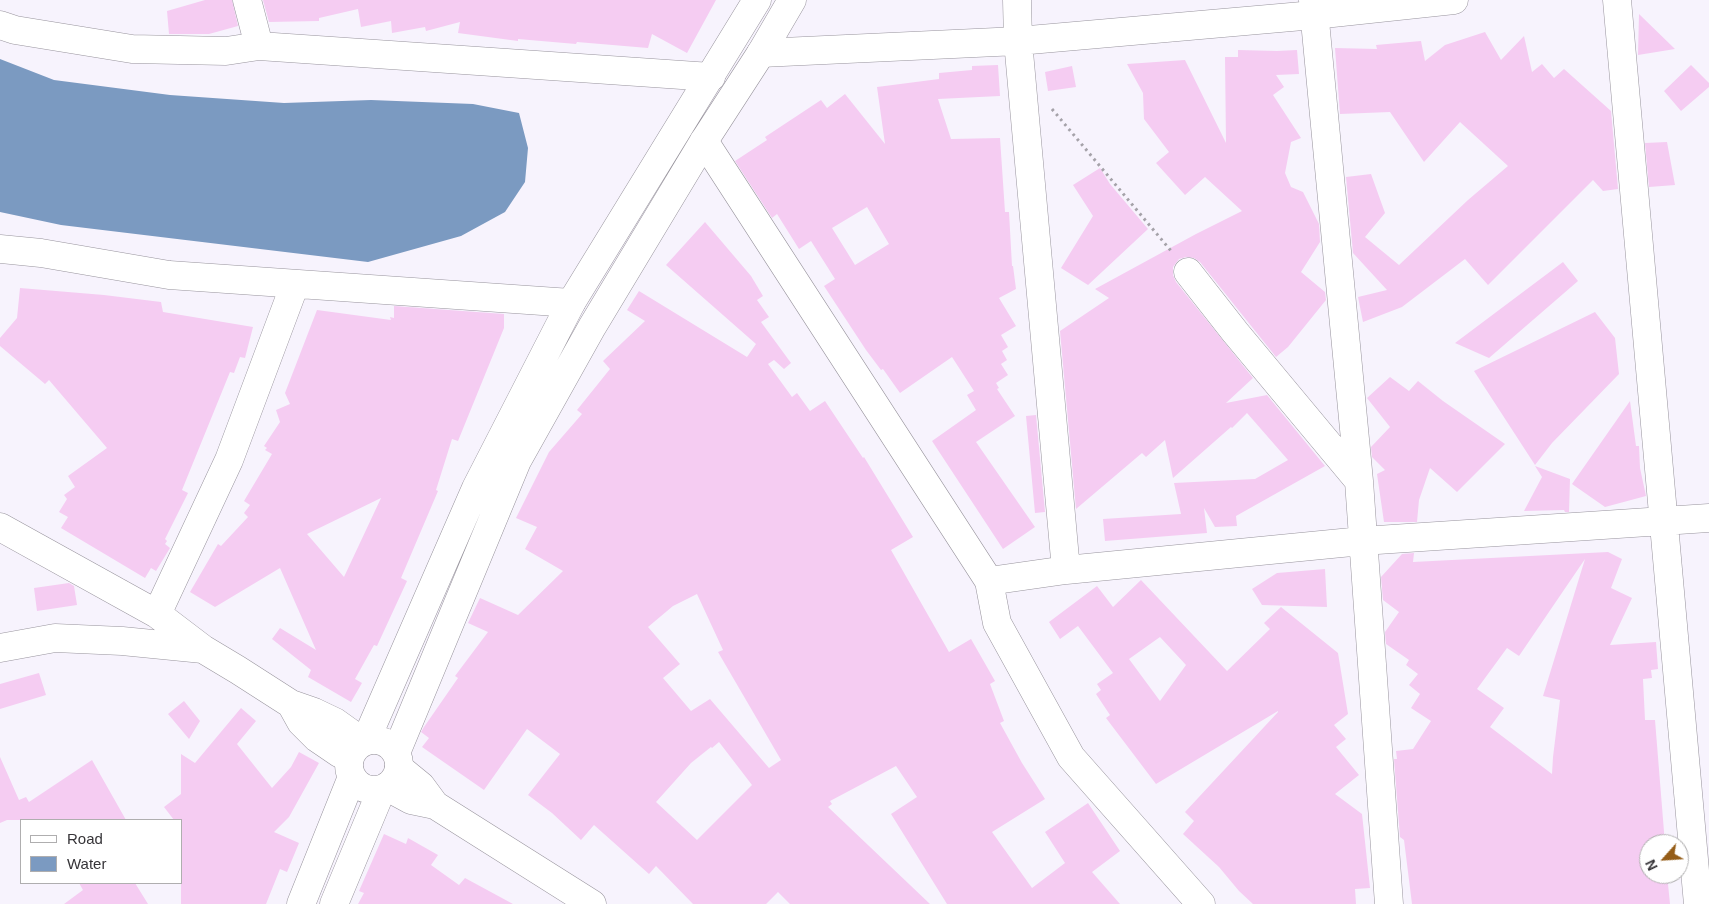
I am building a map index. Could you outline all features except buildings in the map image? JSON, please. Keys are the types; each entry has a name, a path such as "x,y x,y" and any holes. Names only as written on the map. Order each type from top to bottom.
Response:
{"street":[{"path":"246,0 259,46"},
{"path":"300,904 357,754 476,488 571,303 757,0"},
{"path":"334,904 391,774 517,461 592,327 704,142 762,53 792,0"},
{"path":"1017,0 1018,41 1066,570"},
{"path":"762,53 1018,41 1314,7 1454,0"},
{"path":"1617,0 1662,522 1698,904"},
{"path":"1314,7 1359,481 1389,904"},
{"path":"0,25 15,30 132,49 226,51 259,46 711,77"},
{"path":"704,142 989,581 997,624 1071,757 1201,904"},
{"path":"0,249 41,253 169,275 571,303"},
{"path":"1188,272 1235,332 1359,481"},
{"path":"157,614 229,460 295,284"},
{"path":"989,581 1066,570 1362,541 1709,518"},
{"path":"0,527 157,614 203,649 291,704 335,722 357,754 360,786 374,790 391,774"},
{"path":"0,648 55,638 122,641 203,649"},
{"path":"357,754 381,740 389,744 391,774 411,800 435,805 592,904"}],"path":[{"path":"1022,73 1188,272"}],"water":[{"path":"0,59 54,80 170,95 284,103 371,100 473,104 519,113 528,148 525,182 505,212 461,236 368,262 61,225 0,212"}]}
